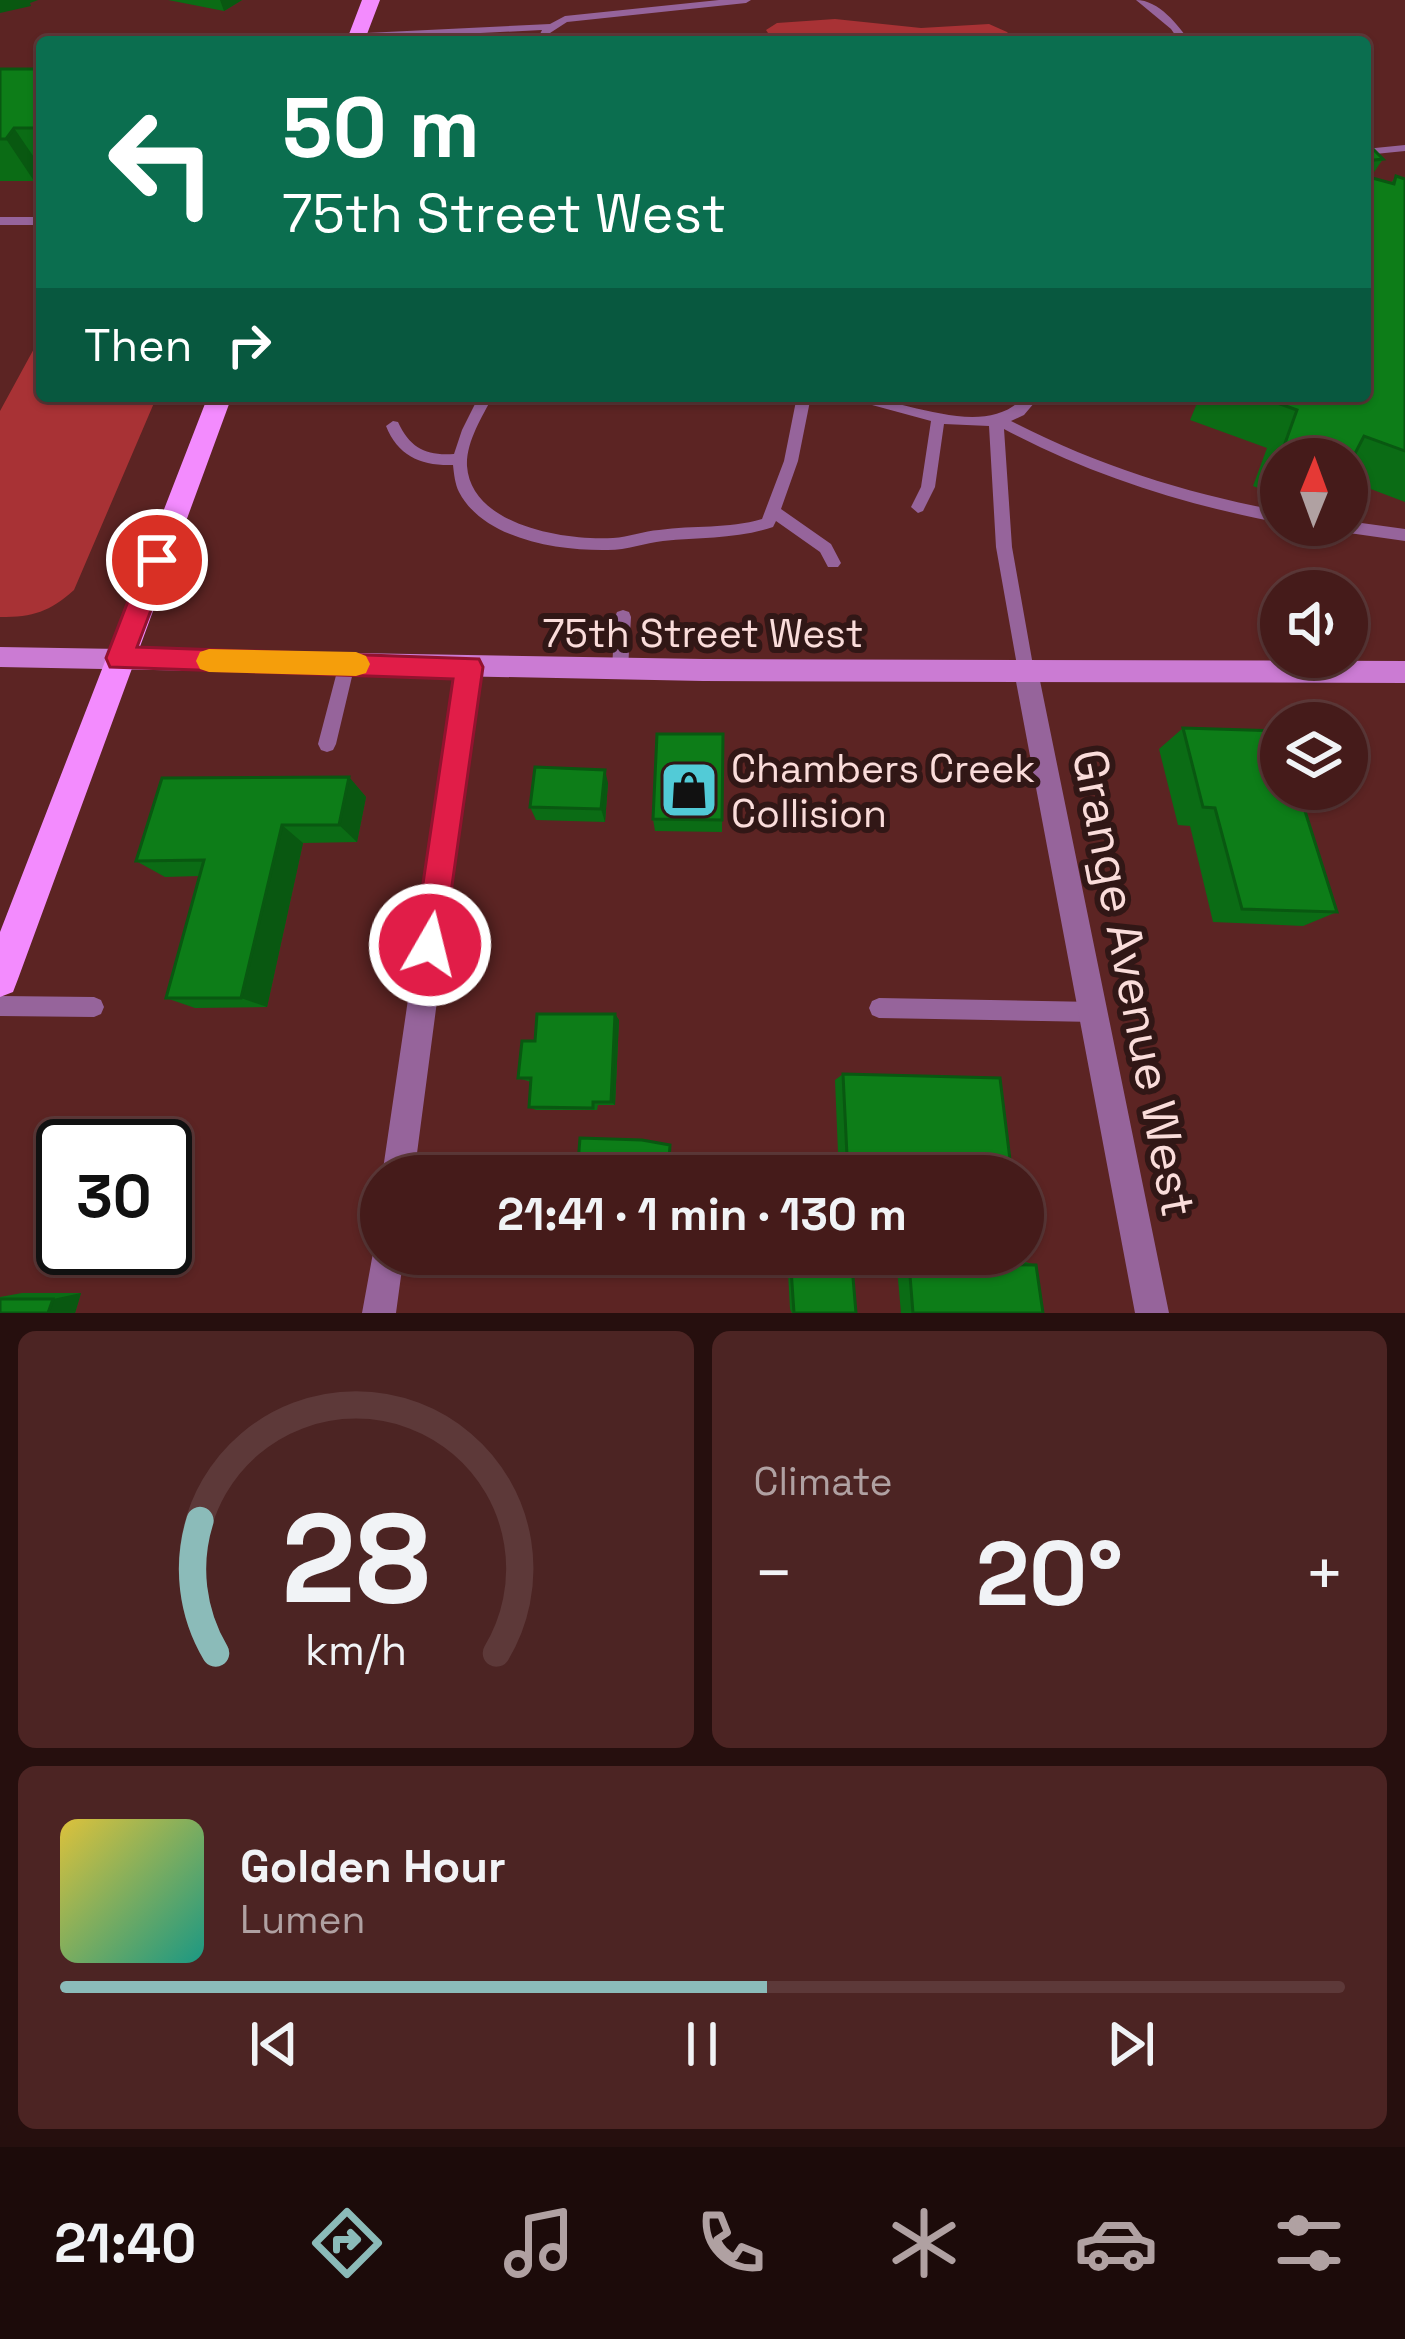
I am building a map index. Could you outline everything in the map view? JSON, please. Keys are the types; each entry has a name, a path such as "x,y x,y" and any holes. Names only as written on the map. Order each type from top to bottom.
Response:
{"main road":[{"path":"357,36 371,0"},
{"path":"0,979 218,402"}],"street":[{"name":"75th Street West","path":"0,658 620,669 1405,672"},
{"path":"401,1155 469,667"},
{"name":"Grange Avenue West","path":"1027,671 1152,1313"},
{"path":"379,1313 384,1275"}],"lane":[{"path":"404,36 550,27 565,20 746,0"},
{"path":"1141,0 1181,36"},
{"path":"545,36 550,27"},
{"path":"1371,151 1405,148"},
{"path":"0,221 36,220"},
{"path":"484,402 461,458 463,489 484,512 509,528 610,544 669,534 721,536 768,523 802,402"},
{"path":"878,402 970,424 1018,412 1027,402"},
{"path":"918,507 928,487 938,418"},
{"path":"996,418 1032,440 1182,493 1260,512"},
{"path":"996,418 1004,547 1027,671"},
{"path":"393,426 407,450 442,462 461,458"},
{"path":"774,512 826,548 833,562"},
{"path":"1368,530 1405,536"},
{"path":"620,669 622,617"},
{"path":"327,744 346,664"},
{"path":"0,1006 94,1007"},
{"path":"879,1008 1095,1012"}],"shaded area":[{"path":"835,19 921,28 989,24 1011,36 770,36 766,30 777,23"},
{"path":"36,345 36,402 154,402 74,590 57,604 22,616 0,617 0,411"}],"building":[{"path":"0,69 36,69 36,128 14,128 6,139 0,139"},
{"path":"1396,176 1405,179 1405,451 1364,436 1287,438 1297,410 1275,402 1371,402 1371,178 1394,184"},
{"path":"1183,728 1260,730 1260,810 1305,810 1337,912 1242,909 1215,808 1203,807"},
{"name":"Chambers Creek Collision","path":"657,734 723,734 722,820 653,819"},
{"path":"535,767 605,770 601,809 530,807"},
{"path":"349,777 339,825 282,825 241,998 166,998 204,860 136,861 162,778"},
{"path":"537,1014 615,1014 611,1102 593,1102 593,1108 529,1107 531,1078 518,1078 522,1041 535,1041"},
{"path":"843,1074 1000,1078 1009,1155 847,1155"},
{"path":"580,1138 670,1145 669,1155 579,1155"},
{"path":"791,1275 853,1275 856,1313 794,1313"},
{"path":"910,1275 1037,1275 1043,1313 913,1313"},
{"path":"0,1299 53,1299 48,1313 0,1313"}],"slow traffic":[{"path":"209,661 356,664"}],"place":[{"name":"Chambers Creek Collision","path":"689,790"}],"route":[{"path":"157,560 119,658 469,667 430,945"}]}
